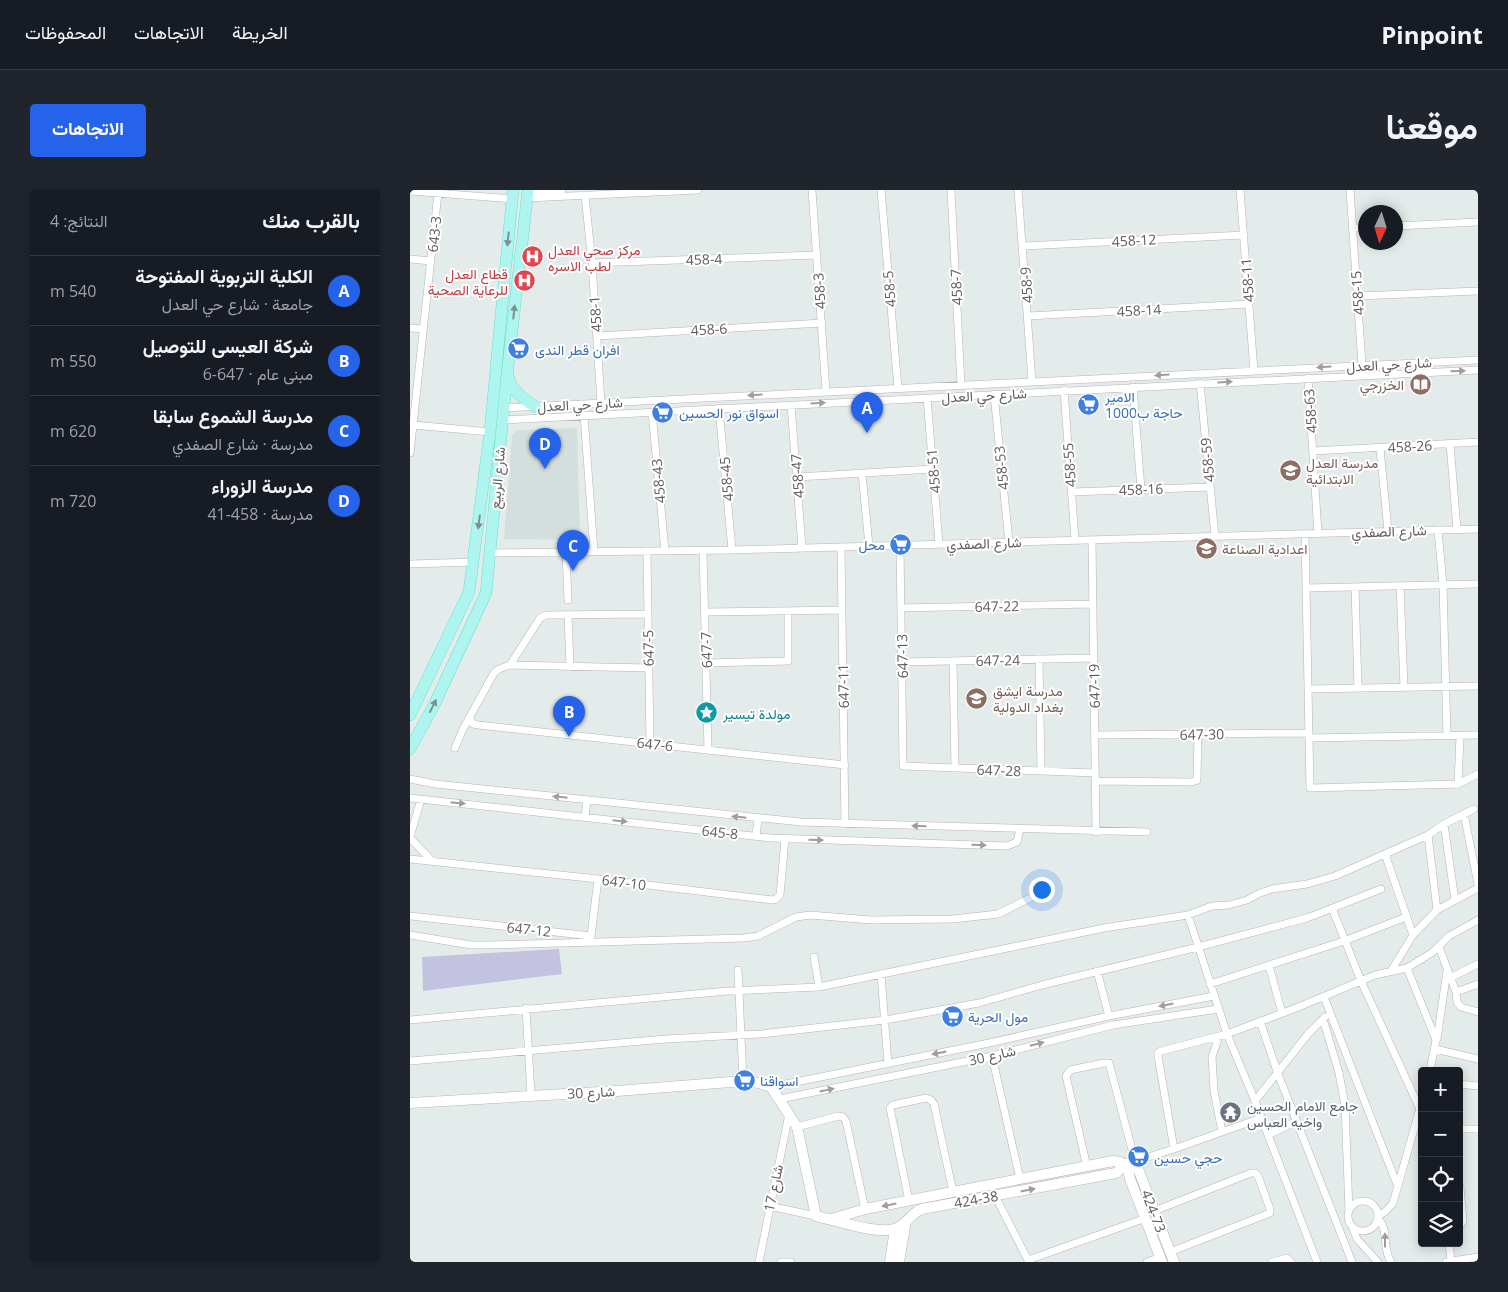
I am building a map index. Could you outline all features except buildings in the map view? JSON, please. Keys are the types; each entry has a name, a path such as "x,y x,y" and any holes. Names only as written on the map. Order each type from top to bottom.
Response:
{"main road":[{"name":"شارع الربيع","path":"410,749 434,704 486,593 527,193"},
{"name":"شارع الربيع","path":"410,714 469,592 492,409 513,194"},
{"path":"507,375 510,384 516,392 536,406"}],"street":[{"path":"527,193 562,190"},
{"path":"527,193 585,195 698,190"},
{"name":"458-3","path":"812,190 826,392"},
{"name":"458-5","path":"881,190 898,388"},
{"name":"458-7","path":"951,190 961,385"},
{"name":"458-9","path":"1018,190 1024,246 1032,381"},
{"name":"458-11","path":"1240,190 1254,370"},
{"name":"458-15","path":"1350,190 1362,365"},
{"path":"410,191 513,194"},
{"name":"643-3","path":"410,453 413,397 423,329 438,193"},
{"name":"458-1","path":"585,195 592,264 601,403"},
{"path":"1403,226 1478,222"},
{"path":"1353,228 1358,228"},
{"name":"458-12","path":"1024,246 1244,235"},
{"name":"458-4","path":"592,264 817,255"},
{"path":"410,259 431,261"},
{"path":"1358,296 1478,291"},
{"name":"458-14","path":"1028,316 1249,304"},
{"name":"458-6","path":"597,336 822,323"},
{"path":"410,328 423,329"},
{"name":"شارع حي العدل","path":"413,425 490,426 503,414 536,406 1478,360"},
{"path":"1404,363 1404,373"},
{"name":"شارع حي العدل","path":"492,409 503,414 588,415 1478,370"},
{"path":"1104,378 1106,388"},
{"name":"458-63","path":"1308,378 1318,533"},
{"name":"458-59","path":"1200,384 1215,536"},
{"path":"1133,387 1141,489"},
{"name":"458-55","path":"1064,390 1075,540"},
{"name":"458-53","path":"994,394 1009,542"},
{"path":"690,398 691,409"},
{"name":"458-51","path":"927,398 940,544"},
{"path":"591,404 588,415 594,552"},
{"name":"458-47","path":"792,405 802,548"},
{"name":"458-45","path":"720,408 732,550"},
{"name":"458-43","path":"652,412 665,551"},
{"name":"458-26","path":"1313,451 1478,442"},
{"path":"1450,444 1457,529"},
{"path":"1380,448 1388,531"},
{"path":"797,477 933,470"},
{"path":"862,473 869,546"},
{"name":"458-16","path":"1072,492 1210,487"},
{"name":"شارع الصفدي","path":"490,553 732,550 1478,529"},
{"path":"1438,530 1443,585 1447,736"},
{"path":"1305,534 1310,788 1458,784 1478,774"},
{"name":"647-19","path":"1092,540 1096,832"},
{"name":"647-13","path":"900,545 903,766"},
{"name":"647-11","path":"841,547 845,824"},
{"name":"647-7","path":"703,550 708,750"},
{"name":"647-5","path":"647,551 650,744"},
{"path":"566,552 568,600"},
{"path":"410,564 474,562"},
{"path":"1306,588 1478,584"},
{"path":"1400,586 1404,687"},
{"path":"1355,587 1358,688"},
{"name":"647-22","path":"901,608 1093,604"},
{"path":"704,612 842,610"},
{"path":"706,663 788,661 788,611"},
{"path":"510,665 540,618 546,615 648,614"},
{"path":"568,615 570,667"},
{"name":"647-24","path":"902,662 1094,658"},
{"path":"1039,659 1042,771"},
{"path":"953,661 955,768"},
{"path":"456,748 463,729 494,673 499,669 510,665 649,668"},
{"path":"1308,689 1478,686"},
{"name":"647-6","path":"470,718 473,724 478,725 844,765"},
{"name":"647-28","path":"903,766 1042,771 1095,777 1192,782 1198,780 1199,775 1198,734"},
{"name":"647-30","path":"1095,735 1478,736"},
{"path":"1458,784 1460,736"},
{"name":"645-8","path":"410,780 758,819 845,824 1147,832"},
{"name":"645-8","path":"410,798 785,839 1007,846 1017,842 1020,829"},
{"path":"421,799 410,838 432,862"},
{"path":"585,817 587,800"},
{"path":"410,1020 738,990 819,987 1104,928 1188,915 1212,906 1229,905 1247,900 1272,889 1307,884 1335,876 1428,834 1474,810"},
{"path":"1464,814 1478,884"},
{"path":"756,836 758,819"},
{"path":"1444,824 1456,900"},
{"path":"1428,834 1437,910"},
{"name":"647-10","path":"410,859 772,900 780,895 785,839"},
{"path":"1385,854 1413,936"},
{"name":"647-12","path":"410,916 591,936 598,879"},
{"path":"410,934 471,945 744,938 758,936 796,917 925,920 998,914 1050,888"},
{"path":"1391,971 1413,936 1437,910 1478,888"},
{"path":"410,1061 666,1039 741,1035 885,1020 979,1003 1042,985 1198,947 1307,918 1381,889"},
{"path":"1332,908 1361,981 1418,1099"},
{"path":"1188,915 1218,1009 1223,1035 1255,1101 1317,1262"},
{"path":"1210,984 1344,941 1406,917"},
{"path":"1174,1149 1158,1053 1223,1035 1361,981 1407,968 1428,956 1449,936 1478,920"},
{"path":"1439,947 1456,992 1457,1002 1461,1007 1478,1012"},
{"path":"814,957 819,987"},
{"path":"1450,978 1478,964"},
{"path":"1269,966 1282,1013"},
{"path":"1407,968 1436,1040"},
{"path":"738,970 743,1081"},
{"path":"1431,1067 1447,970"},
{"path":"1097,971 1109,1016"},
{"path":"881,974 888,1064"},
{"path":"1456,992 1478,984"},
{"name":"شارع 30","path":"410,1103 616,1091 743,1081 771,1087 888,1064 1109,1016 1214,996"},
{"path":"1324,997 1398,1187"},
{"path":"526,1008 531,1095"},
{"name":"شارع 30","path":"780,1099 992,1056 1113,1025 1218,1009"},
{"path":"1255,1101 1308,1034 1329,1012"},
{"path":"1323,1019 1339,1073 1346,1105 1348,1217 1357,1240 1378,1262"},
{"path":"1260,1022 1296,1121 1352,1262"},
{"path":"1222,1132 1214,1091 1212,1057 1223,1035"},
{"path":"1002,1040 1004,1053"},
{"path":"1435,1048 1478,1059"},
{"path":"992,1056 1020,1180"},
{"path":"1087,1166 1066,1076 1070,1070 1104,1063 1111,1066 1129,1163"},
{"path":"1463,1084 1478,1086"},
{"path":"771,1087 797,1127 816,1216"},
{"path":"909,1201 890,1108 893,1105 926,1098 934,1104 953,1192"},
{"name":"شارع 17","path":"759,1262 789,1113"},
{"path":"797,1127 838,1116 843,1117 846,1121 865,1209"},
{"name":"424-38","path":"832,1219 865,1209 909,1201 921,1204 994,1196 1116,1173 1129,1163 1261,1118"},
{"path":"1268,1135 1296,1121"},
{"path":"1352,1225 1359,1231 1371,1229 1376,1225 1378,1218 1393,1203 1418,1129"},
{"path":"1463,1129 1478,1129"},
{"name":"424-38","path":"769,1206 887,1230 895,1228 906,1221 921,1204 953,1192 1116,1161 1129,1163"},
{"name":"424-73","path":"1129,1163 1167,1258"},
{"path":"994,1196 1029,1261 1251,1173 1255,1173 1258,1176 1270,1212 1167,1258 1147,1262"},
{"path":"1349,1210 1357,1202 1363,1201 1374,1206 1378,1218 1385,1227 1385,1248 1390,1262"},
{"path":"899,1262 906,1221"},
{"path":"1340,1231 1352,1225"},
{"path":"890,1262 895,1228"},
{"path":"1449,1247 1451,1261"},
{"path":"1446,1262 1478,1257"},
{"path":"1272,1262 1287,1258 1291,1262"},
{"path":"781,1262 791,1262"}],"shaded area":[{"path":"577,428 580,540 504,539 512,436 517,430"},
{"path":"559,949 562,974 423,991 422,957"}],"place":[{"name":"مركز صحي العدل لطب الاسره","path":"532,257"},
{"name":"قطاع العدل للرعاية الصحية","path":"524,281"},
{"name":"افران قطر الندى","path":"519,349"},
{"name":"الخزرجي","path":"1420,384"},
{"name":"الامير حاجة ب1000","path":"1089,404"},
{"name":"اسواق نور الحسين","path":"663,412"},
{"name":"الكلية التربوية المفتوحة","path":"867,433"},
{"name":"مدرسة الزوراء","path":"545,469"},
{"name":"مدرسة العدل الابتدائية","path":"1290,470"},
{"name":"محل","path":"901,544"},
{"name":"اعدادية الصناعة","path":"1206,548"},
{"name":"مدرسة الشموع سابقا","path":"573,571"},
{"name":"مدرسة ايشق بغداد الدولية","path":"977,698"},
{"name":"مولدة تيسير","path":"707,713"},
{"name":"شركة العيسى للتوصيل","path":"569,737"},
{"name":"مول الحرية","path":"952,1016"},
{"name":"اسواقنا","path":"744,1080"},
{"name":"جامع الامام الحسين واخيه العباس","path":"1231,1113"},
{"name":"حجي حسين","path":"1138,1157"}]}
